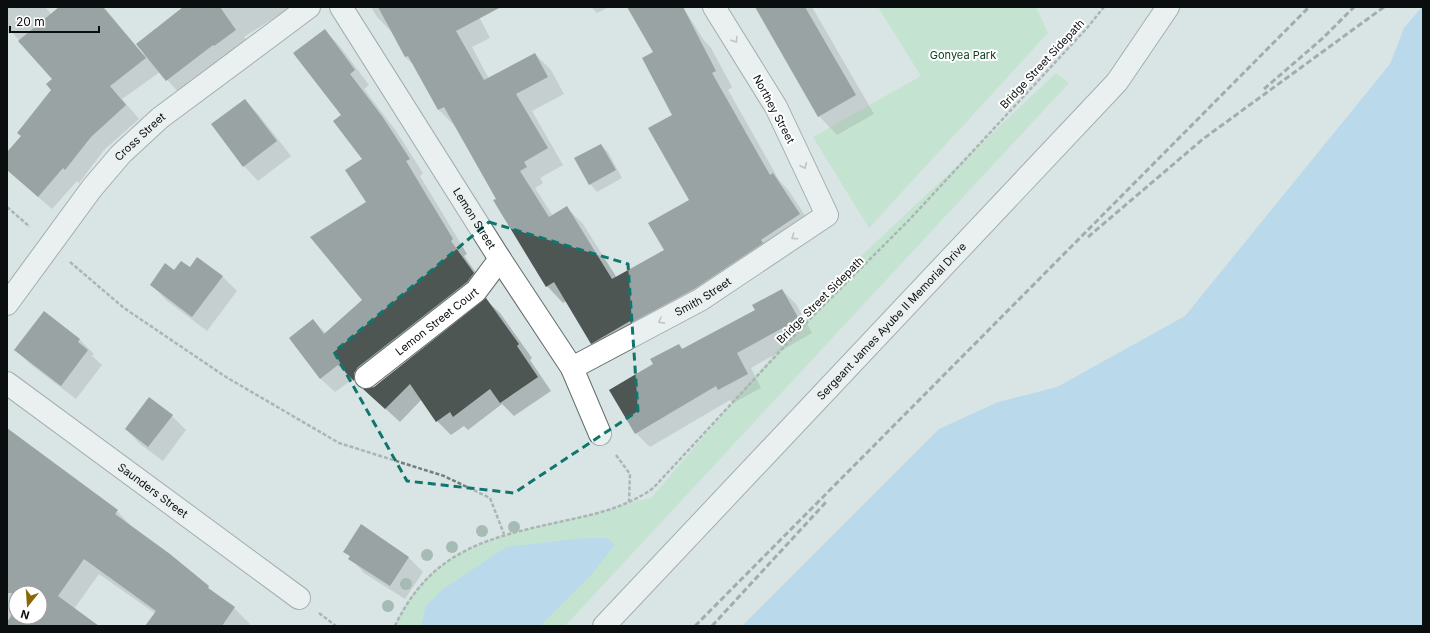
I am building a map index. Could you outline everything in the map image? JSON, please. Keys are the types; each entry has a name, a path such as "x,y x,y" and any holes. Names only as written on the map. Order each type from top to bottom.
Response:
{"street":[{"name":"Cross Street","path":"7,304 92,188 121,154 160,118 309,7"},
{"name":"Lemon Street","path":"341,7 500,259 572,368 600,434"},
{"name":"Northey Street","path":"714,7 776,107 827,215"},
{"name":"Sergeant James Ayube II Memorial Drive","path":"604,626 1117,82 1168,7"},
{"name":"Smith Street","path":"572,368 700,300 827,215"},
{"name":"Lemon Street Court","path":"366,377 476,291 500,259"},
{"name":"Saunders Street","path":"7,383 298,598"}],"path":[{"name":"Bridge Street Sidepath","path":"395,626 406,604 423,583 442,566 465,550 504,534 609,510 629,502 647,492 670,470 809,320 910,220 1087,28 1104,7"},
{"path":"7,207 124,308 226,377 340,443 444,476 490,498 504,534"},
{"path":"600,434 630,474 629,502"}],"highlighted area":[{"path":"489,222 628,264 638,411 514,493 407,481 334,352"}],"green space":[{"name":"Gonyea Park","path":"878,7 1036,7 1048,33 869,228 813,137 921,76"},
{"path":"1056,73 1069,83 565,626 395,626 410,598 428,577 450,560 474,547 527,529 593,514 651,498 843,273"}],"water":[{"path":"1422,7 1423,626 742,626 939,429 998,402 1057,387 1185,316 1390,64 1404,28"},
{"path":"582,538 607,538 615,545 592,574 540,626 421,626 426,605 443,589 506,547"}],"building":[{"path":"59,7 103,7 146,58 110,86 126,105 91,137 65,170 63,168 38,197 7,170 7,152 21,136 17,133 51,90 46,84 52,79 18,41"},
{"path":"183,7 220,7 236,30 214,46 213,45 166,81 136,44"},
{"path":"378,7 501,7 456,31 484,80 535,53 548,77 516,94 548,148 524,162 527,167 520,171 549,217 567,206 612,279 664,250 648,223 689,200 648,128 672,115 642,58 653,52 627,7 683,7 716,71 712,73 770,175 773,173 800,214 761,240 763,243 694,289 631,323 630,321 591,344 554,282 546,287 493,200 496,199 444,107 438,110 408,56 405,57"},
{"path":"755,7 805,7 856,95 818,117"},
{"path":"325,29 355,70 350,74 382,116 410,159 406,161 453,239 451,241 474,273 467,282 358,367 354,373 354,381 338,365 320,379 289,338 313,319 324,334 362,300 310,237 366,202 345,170 362,159 333,121 341,115 293,53"},
{"path":"245,99 277,141 243,167 211,124"},
{"path":"601,144 616,170 589,185 574,158"},
{"path":"197,257 223,276 192,317 150,285 165,263 174,270 181,261 190,267"},
{"path":"782,289 799,319 737,353 748,374 718,390 716,386 635,434 609,390 653,364 650,359 679,344 682,349 755,310 752,305"},
{"path":"486,298 519,344 517,346 538,377 500,403 490,389 453,417 450,412 436,422 410,384 385,409 363,389 374,387"},
{"path":"44,311 80,339 78,342 88,350 61,386 14,350"},
{"path":"149,397 173,415 148,447 125,429"},
{"path":"7,428 118,510 115,514 170,554 209,586 208,588 235,607 222,626 145,626 156,611 84,559 58,596 99,626 7,626 8,621 8,625 48,625 48,585 8,585 7,593"},
{"path":"361,524 409,557 390,586 348,559 350,556 343,552"}],"railway":[{"path":"695,626 1309,7"},
{"path":"1264,89 1323,38 1354,7"},
{"path":"1088,237 1203,139 1384,7"},
{"path":"712,626 827,501"}]}
